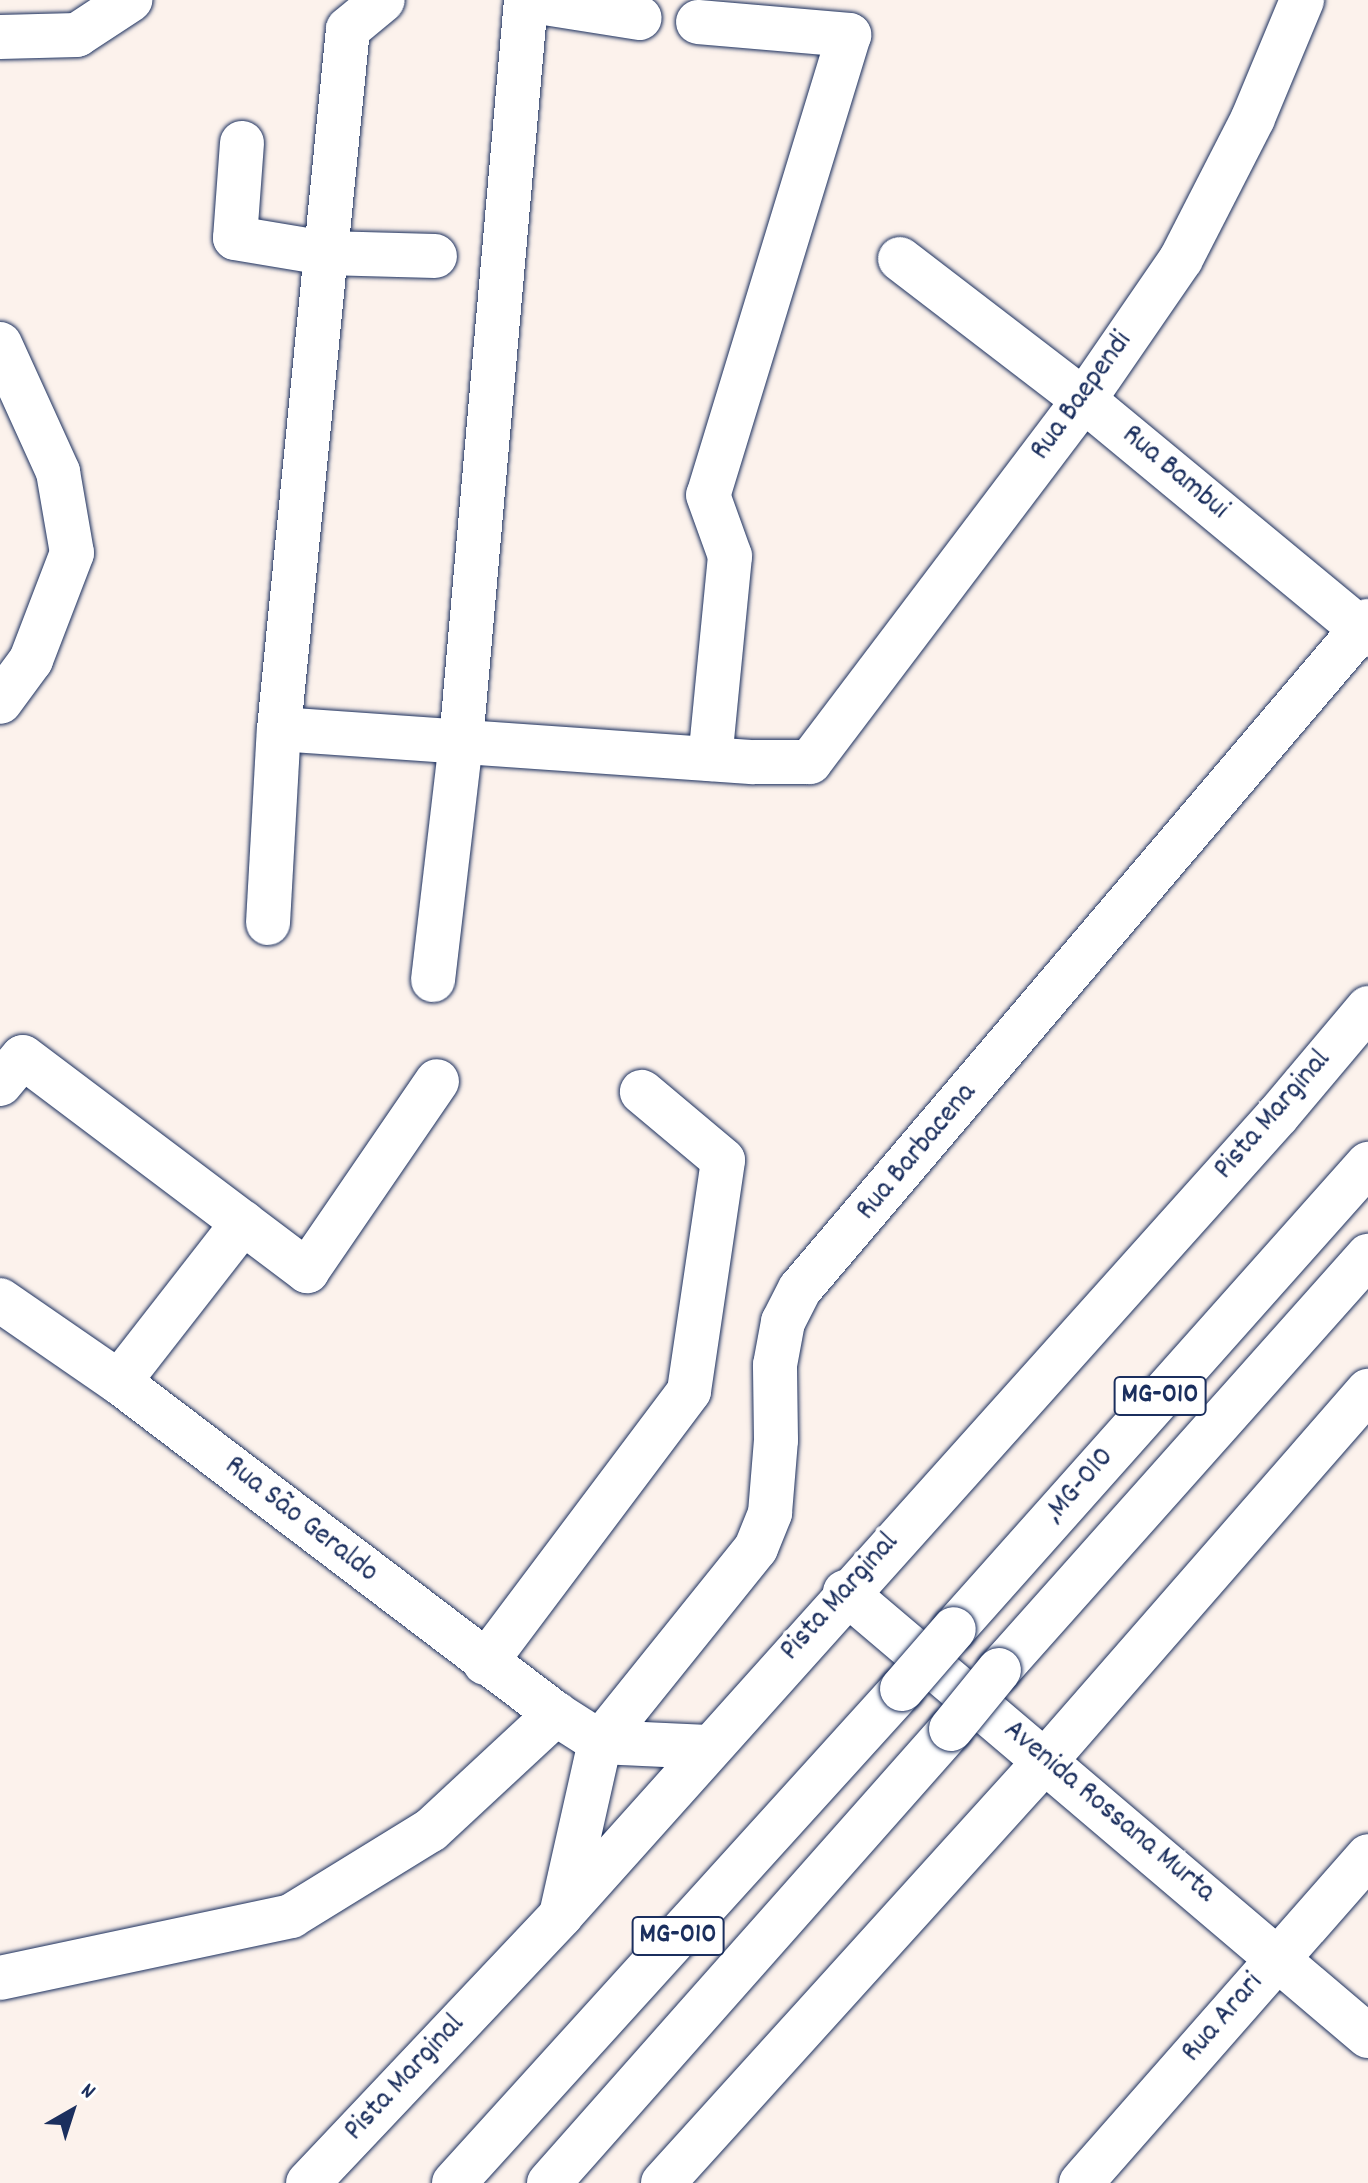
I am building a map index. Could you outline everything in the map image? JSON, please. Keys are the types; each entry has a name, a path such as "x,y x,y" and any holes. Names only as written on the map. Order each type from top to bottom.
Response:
{"main road":[{"path":"0,37 77,35 130,0"},
{"path":"268,923 279,729 348,29 383,0"},
{"path":"433,980 461,742 526,0 640,18"},
{"name":"Rua Baependi","path":"710,759 810,762 1084,400 1181,259 1253,118 1302,0"},
{"path":"279,729 710,759 730,556 708,495 849,35 698,22"},
{"path":"242,143 235,238 325,253 435,256"},
{"name":"Rua Bambui","path":"900,259 1084,400 1366,628"},
{"path":"0,344 58,472 72,553 31,660 0,702"},
{"name":"Rua Barbacena","path":"600,1742 756,1548 770,1513 776,1440 775,1365 783,1322 800,1289 1366,628"},
{"name":"Pista Marginal","path":"308,2183 561,1915 845,1592 1278,1115 1368,1008"},
{"path":"0,1084 23,1057 307,1271 437,1081"},
{"path":"485,1663 689,1391 723,1160 642,1092"},
{"name":",MG-010","path":"454,2183 902,1689 1368,1164"},
{"path":"119,1382 243,1223"},
{"name":"MG-010","path":"549,2183 951,1729 999,1670 1368,1256"},
{"name":"Rua São Geraldo","path":"0,1300 119,1382 485,1663 600,1742 708,1747"},
{"path":"663,2183 1046,1760 1368,1391"},
{"name":"Avenida Rossana Murta","path":"845,1592 1368,2036"},
{"path":"0,1978 291,1916 431,1830 556,1714"},
{"path":"561,1915 600,1742"},
{"name":"Rua Arari","path":"1081,2183 1368,1856"}]}
